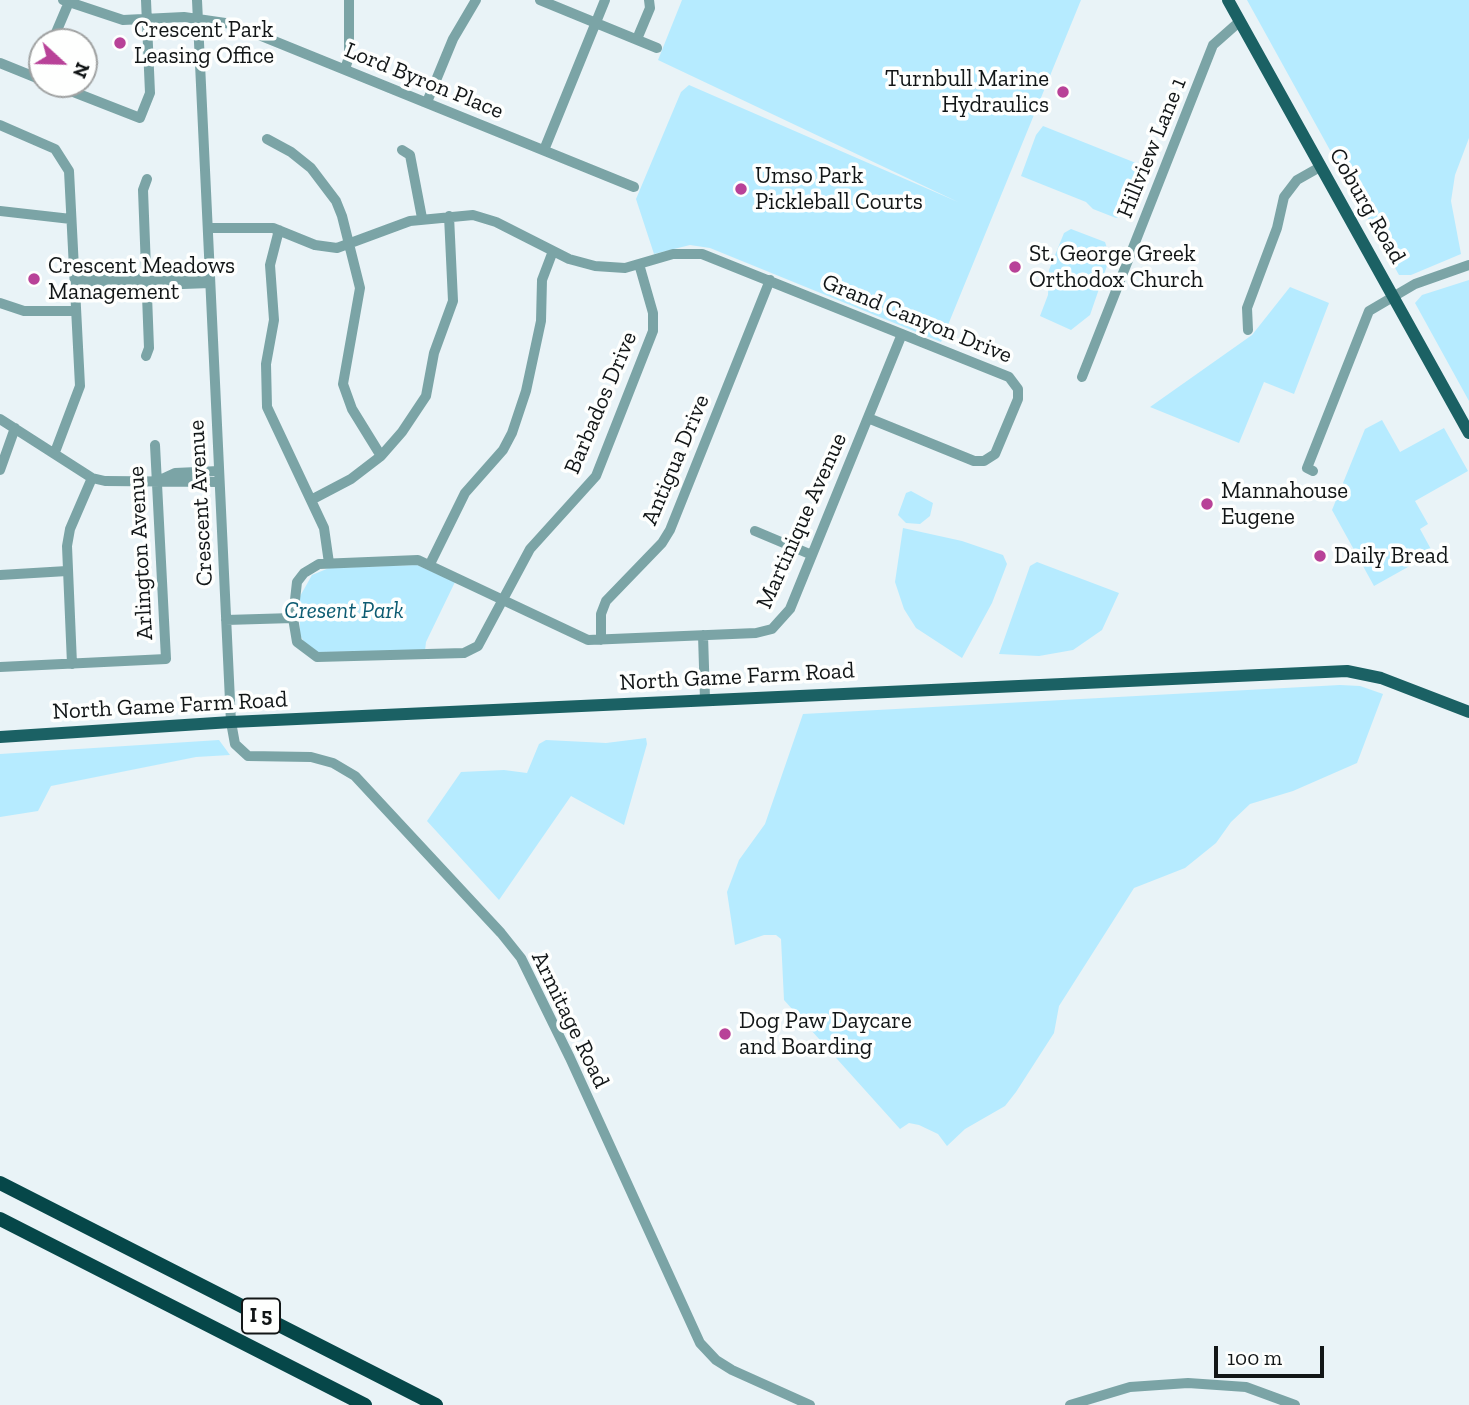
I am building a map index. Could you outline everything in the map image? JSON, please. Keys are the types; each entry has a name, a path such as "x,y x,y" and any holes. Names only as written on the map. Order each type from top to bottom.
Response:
{"highway":[{"name":"I 5","path":"0,1182 436,1405"},
{"name":"I 5","path":"2,1221 365,1405"}],"main road":[{"name":"Coburg Road","path":"1228,0 1469,433"},
{"name":"North Game Farm Road","path":"0,737 231,722 1347,671 1381,678 1469,712"}],"street":[{"path":"88,98 140,118 150,93 146,0"},
{"name":"Crescent Avenue","path":"197,0 193,20 208,228 231,722"},
{"path":"345,69 349,57 349,0"},
{"path":"427,102 453,38 476,0"},
{"path":"540,0 657,48"},
{"path":"544,150 605,0"},
{"path":"637,39 650,8 649,0"},
{"path":"57,28 66,1 109,18 193,20"},
{"name":"Lord Byron Place","path":"193,20 235,24 634,187"},
{"name":"Hillview Lane 1","path":"1082,377 1213,45 1217,38 1239,22"},
{"path":"0,63 28,74"},
{"path":"0,125 48,144 60,152 69,171 80,389 55,452"},
{"path":"267,139 299,157 320,178 336,201 351,244 359,277 360,296 344,366 343,384 352,409 381,456"},
{"path":"402,150 410,155 422,218"},
{"path":"1248,330 1247,309 1277,228 1284,197 1297,180 1320,167"},
{"path":"146,356 149,348 145,281 144,190 147,179"},
{"path":"0,211 71,219"},
{"name":"Grand Canyon Drive","path":"351,244 386,228 422,218 473,215 488,219 583,263 612,269 673,254 702,254 1009,377 1018,389 1013,410 995,454 979,462 868,418"},
{"path":"311,500 359,474 381,456 402,432 426,396 434,353 451,313 454,287 449,216"},
{"path":"208,228 259,226 279,230 327,248 351,244"},
{"path":"279,230 270,265 274,320 266,364 267,407 325,533 329,563"},
{"path":"430,564 465,493 503,450 512,433 526,391 541,321 542,280 553,251"},
{"name":"Barbados Drive","path":"293,618 295,638 303,652 320,658 468,653 485,639 530,549 594,479 651,339 653,313 639,264"},
{"path":"1313,471 1307,468 1365,317 1371,309 1433,276 1469,265"},
{"path":"75,283 210,278"},
{"name":"Antigua Drive","path":"601,640 601,614 606,601 662,543 670,530 770,280"},
{"path":"0,303 24,311 76,311"},
{"name":"Martinique Avenue","path":"293,618 294,594 300,578 315,565 418,560 577,636 601,640 756,633 777,626 787,614 902,334"},
{"path":"0,419 92,478 112,481 160,479 175,473 219,476"},
{"path":"0,470 15,428"},
{"name":"Arlington Avenue","path":"72,664 166,659 160,479 155,445"},
{"path":"0,667 72,664 67,571 69,535 92,478"},
{"path":"755,531 812,555"},
{"path":"0,575 67,571"},
{"path":"226,620 293,618"},
{"path":"703,635 705,699"},
{"name":"Armitage Road","path":"231,722 235,744 245,755 311,757 333,763 355,776 501,933 521,958 570,1058 700,1343 713,1358 732,1370 810,1405"},
{"path":"1070,1405 1130,1387 1188,1383 1246,1387 1296,1405"}],"green space":[{"path":"682,0 1081,0 941,342 710,248 690,245 654,254 636,199 681,92 689,85 958,202 658,60"},
{"path":"1247,0 1469,0 1469,138 1455,175 1451,201 1461,254 1411,275 1399,275"},
{"path":"1043,126 1146,167 1130,212 1116,218 1093,209 1086,202 1021,176 1036,135"},
{"path":"1071,229 1105,242 1110,257 1090,315 1071,330 1040,316 1048,295 1049,270 1064,233"},
{"path":"1469,280 1469,401 1415,303 1422,295"},
{"path":"1290,287 1329,303 1294,394 1264,382 1239,443 1150,407 1252,335"},
{"path":"1382,420 1400,452 1444,428 1468,471 1415,501 1428,524 1420,529 1433,553 1374,586 1332,510 1365,429"},
{"path":"911,491 933,503 930,516 920,524 906,523 898,515 906,493"},
{"path":"903,528 962,541 1003,555 1007,564 992,603 962,658 916,628 904,609 895,582"},
{"path":"1037,562 1119,593 1102,630 1073,650 1039,656 999,654 1030,566"},
{"name":"Cresent Park","path":"417,565 455,582 426,642 425,651 317,652 307,647 300,635 299,598 312,575 329,568"},
{"path":"1360,686 1383,694 1357,763 1293,791 1250,804 1231,822 1216,843 1185,868 1134,888 1059,1006 1054,1033 1016,1092 1005,1106 965,1129 947,1146 938,1134 919,1125 909,1123 900,1129 784,1000 781,939 776,935 764,935 735,945 727,892 739,860 765,824 803,714"},
{"path":"646,738 647,744 624,825 571,796 499,900 427,821 461,772 504,770 527,773 539,744 546,740 606,743"},
{"path":"219,740 230,755 196,757 51,786 38,811 0,817 0,754"}],"place":[{"name":"Crescent Park Leasing Office","path":"120,43"},
{"name":"Turnbull Marine Hydraulics","path":"1063,92"},
{"name":"Umso Park Pickleball Courts","path":"741,189"},
{"name":"St. George Greek Orthodox Church","path":"1015,267"},
{"name":"Crescent Meadows Management","path":"34,279"},
{"name":"Mannahouse Eugene","path":"1207,504"},
{"name":"Daily Bread","path":"1320,556"},
{"name":"Dog Paw Daycare and Boarding","path":"725,1034"}]}
